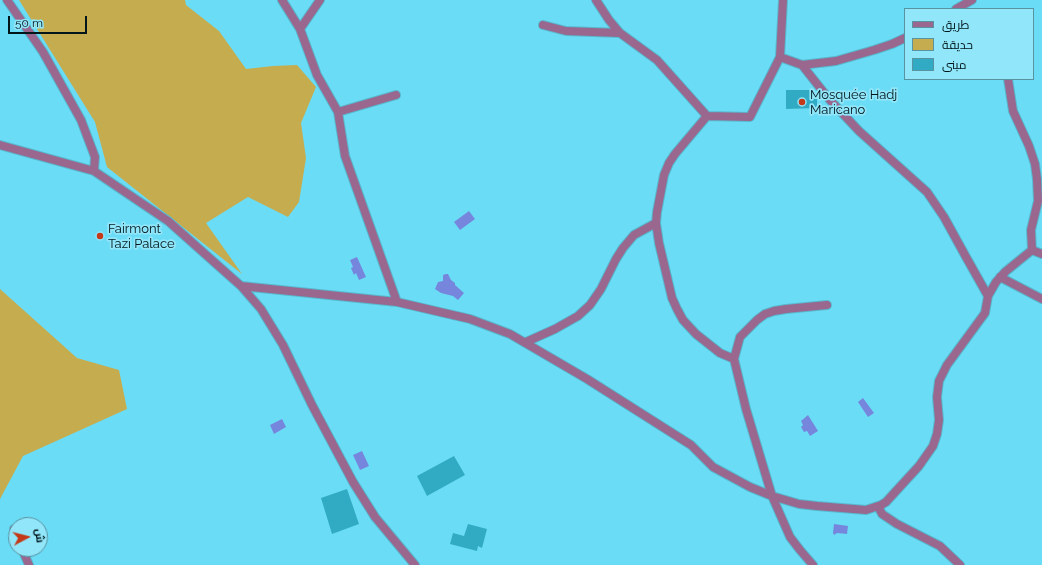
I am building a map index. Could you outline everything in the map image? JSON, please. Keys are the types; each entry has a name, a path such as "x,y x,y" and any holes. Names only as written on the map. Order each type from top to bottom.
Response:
{"street":[{"path":"7,0 43,52 81,120 95,157 94,171"},
{"path":"282,0 300,29 317,76 338,112 345,156 397,302"},
{"path":"300,29 320,0"},
{"path":"596,0 609,20 620,33 657,60 707,116 750,117 780,57 783,0"},
{"path":"958,8 972,0"},
{"path":"543,25 566,31 620,33"},
{"path":"780,57 802,65 836,61 874,50 904,38"},
{"path":"802,65 829,100 859,131 927,192 944,217 988,296"},
{"path":"241,286 397,302 470,319 496,328 526,342 587,378 691,445 713,467 750,487 772,496 799,504 836,509 866,510 886,502 919,466 933,446 938,426 938,381 947,365 985,313 987,309 988,296 1000,277 1032,250 1032,230 1038,201 1035,164 1014,111 1008,80"},
{"path":"338,112 396,95"},
{"path":"707,116 669,163 664,174 656,223 659,243 672,298 680,315 689,327 706,343 720,353 734,359"},
{"path":"0,145 94,171 168,221 241,286 261,309 283,345 312,405 353,482 375,517 415,565"},
{"path":"526,342 555,329 578,316 590,305 601,289 623,248 634,235 656,223"},
{"path":"1032,250 1042,254"},
{"path":"1000,277 1042,298"},
{"path":"813,565 790,537 772,496 759,454 734,359 740,337 765,314 786,309 827,305"},
{"path":"878,506 882,514 886,517 940,546 960,565"}],"green space":[{"path":"19,0 185,0 186,5 219,31 246,69 297,65 316,87 301,123 306,158 299,202 288,217 248,197 206,223 242,274 107,167 95,122"},
{"path":"0,289 77,358 119,370 127,409 23,456 0,499"}],"water":[{"path":"469,211 475,219 460,230 454,222"},
{"path":"357,257 366,277 359,280 356,273 354,275 350,260"},
{"path":"448,274 455,285 464,293 458,300 453,296 441,293 435,289 438,282 443,281 443,275"},
{"path":"863,398 874,413 868,417 858,402"},
{"path":"808,415 818,431 810,436 807,431 804,432 801,427 803,425 801,421"},
{"path":"282,419 286,427 274,434 270,425"},
{"path":"362,451 369,466 360,470 353,455"},
{"path":"834,524 848,526 847,534 837,533 834,535"}],"building":[{"name":"Mosquée Hadj Maricano","path":"786,90 812,90 812,96 817,96 817,108 786,109"},
{"path":"454,456 465,475 427,496 417,476"},
{"path":"347,489 359,524 332,534 321,498"},
{"path":"468,524 487,529 482,548 478,546 477,551 450,544 453,533 464,536"}],"place":[{"name":"Mosquée Hadj Maricano","path":"802,102"},
{"name":"Fairmont Tazi Palace","path":"100,236"}]}
